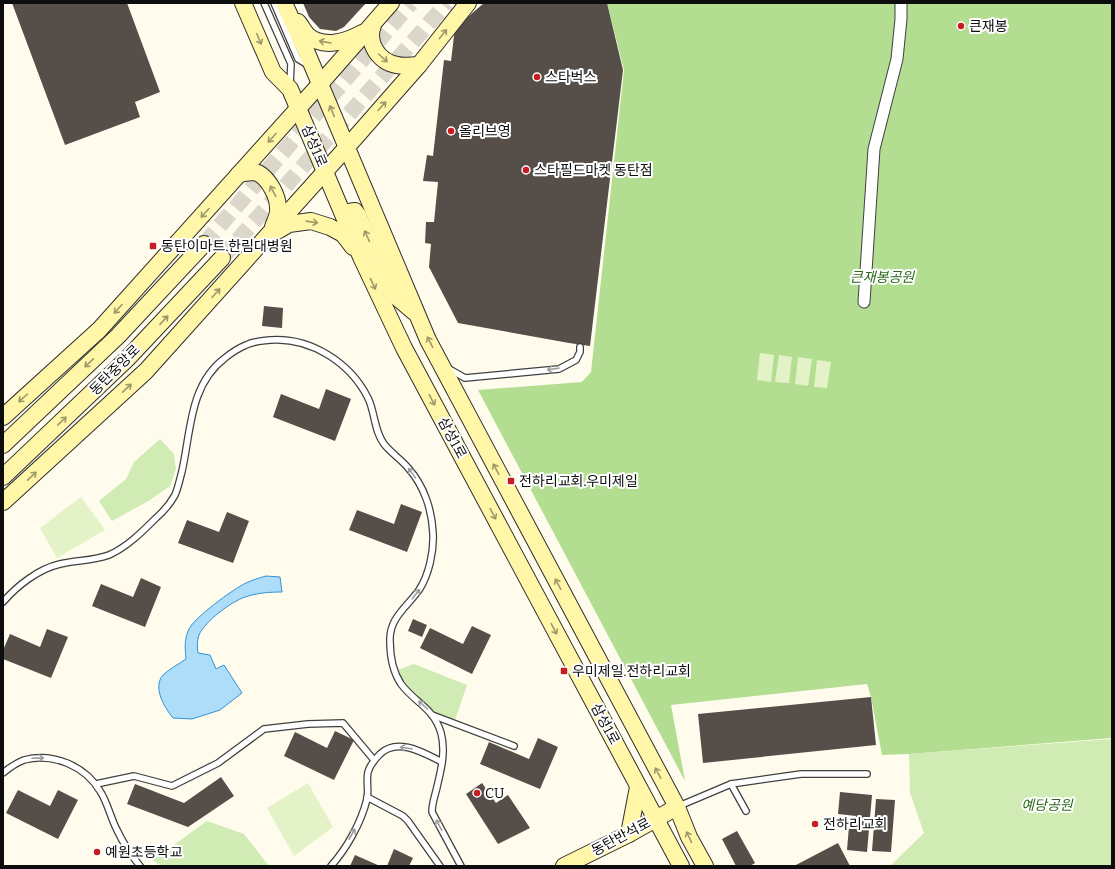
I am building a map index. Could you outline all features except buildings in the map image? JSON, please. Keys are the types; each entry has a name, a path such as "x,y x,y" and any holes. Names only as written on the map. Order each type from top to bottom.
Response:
{"street":[{"name":"삼성1로","path":"243,3 273,72 290,89 361,257 404,348 681,866"},
{"path":"3,417 99,330 373,25 391,3"},
{"path":"3,502 146,371 419,65 468,3"},
{"path":"864,302 874,149 897,59 901,19 900,3"},
{"name":"삼성1로","path":"282,4 320,84 417,314 442,366 677,807 689,837 704,866"},
{"path":"282,4 308,35 319,41 332,43 348,40 361,34 373,25"},
{"path":"373,25 371,40 374,50 380,57 388,63 398,66 419,65"},
{"path":"239,174 247,172 257,173 267,181 277,199 278,210 268,234"},
{"path":"346,220 349,212 355,211 394,295 417,314"},
{"path":"268,234 289,224 311,221 330,227 343,234 361,257"},
{"path":"3,445 118,336 204,244"},
{"name":"동탄중앙로","path":"3,477 127,359 222,258"},
{"path":"630,834 638,787"},
{"name":"동탄반석로","path":"564,866 630,834 677,807"}],"lane":[{"path":"264,3 291,64 290,89"},
{"path":"3,602 24,582 57,564 91,560 108,555 124,547 158,516 175,495 185,459 191,416 195,402 204,381 212,370 224,359 247,345 259,341 284,339 296,341 321,351 335,360 356,380 368,399 377,430 384,444 410,469 423,490 431,517 433,543 432,552 423,583 417,593 396,618 390,631 390,641 393,663 401,684 432,715 439,725 444,750 432,804 432,812 461,866"},
{"path":"442,366 465,378 559,369 576,360 580,352 580,347"},
{"path":"432,715 514,746"},
{"path":"96,784 134,776 172,786 218,762 264,729 308,724 343,723 374,760"},
{"path":"331,866 341,853 356,827 367,797 366,783 368,771 374,760 382,752 395,747 408,748 420,751 442,762"},
{"path":"3,773 23,761 35,758 51,758 65,762 88,775 102,793 122,840 140,866"},
{"path":"677,807 731,784 801,774 867,774"},
{"path":"731,784 746,811"},
{"path":"367,797 403,816 440,866"}],"green space":[{"name":"큰재봉공원","path":"607,3 1112,3 1112,738 882,755 871,697 867,684 671,705 685,781 478,390 582,382 591,372 624,70"},
{"path":"760,353 774,355 771,382 757,380"},
{"path":"779,355 792,357 789,383 775,382"},
{"path":"798,357 812,359 808,386 795,384"},
{"path":"817,360 831,362 827,388 814,387"},
{"path":"160,439 174,454 176,469 170,486 150,500 112,521 99,501 126,479 134,462"},
{"path":"81,497 105,530 57,558 40,528"},
{"path":"414,664 467,685 454,723 432,715 401,684 395,671"},
{"name":"예당공원","path":"1112,739 1112,866 890,866 924,833 910,793 909,754"},
{"path":"308,783 333,827 294,856 267,808"},
{"path":"207,821 244,834 269,866 161,866 153,860"}],"water":[{"path":"266,576 280,577 282,592 254,595 239,599 212,618 202,630 198,639 198,653 210,655 216,669 224,665 242,693 220,710 192,719 173,718 161,698 159,692 160,680 163,675 186,659 185,647 187,633 192,624 214,604 232,591 248,582"}],"tunnel":[{"path":"204,244 411,3"},
{"path":"222,258 447,3"}],"place":[{"name":"큰재봉","path":"961,26"},
{"name":"스타벅스","path":"537,77"},
{"name":"올리브영","path":"451,131"},
{"name":"스타필드마켓 동탄점","path":"526,170"},
{"name":"동탄이마트.한림대병원","path":"153,246"},
{"name":"전하리교회.우미제일","path":"511,481"},
{"name":"우미제일.전하리교회","path":"564,671"},
{"name":"CU","path":"477,793"},
{"name":"전하리교회","path":"815,824"},
{"name":"예원초등학교","path":"97,852"}]}
